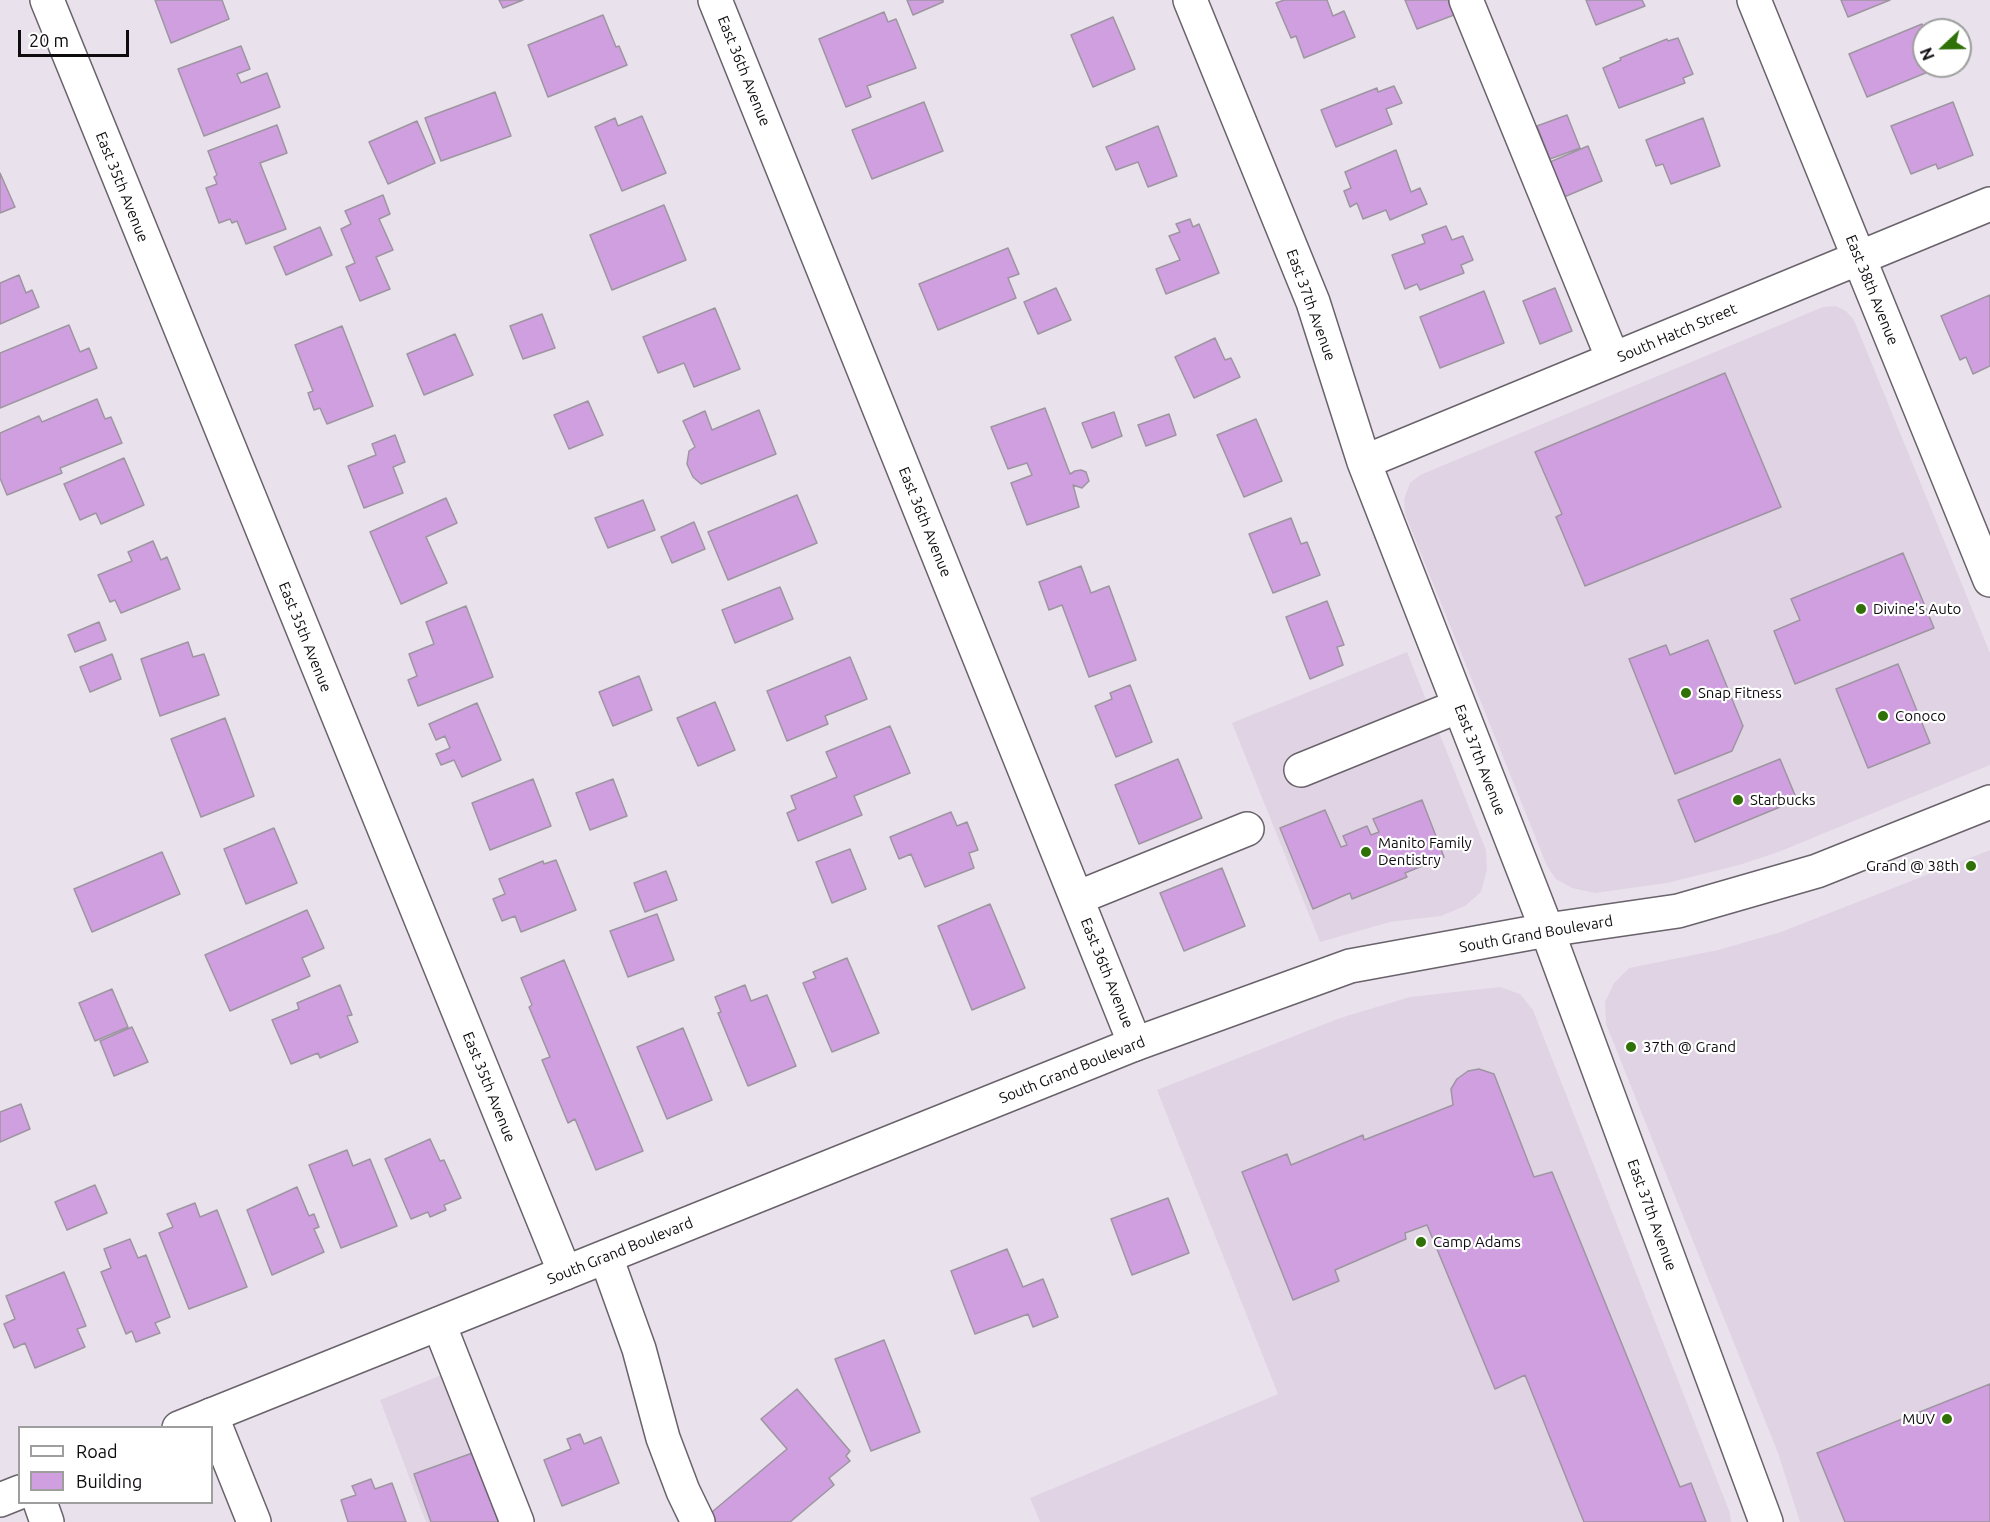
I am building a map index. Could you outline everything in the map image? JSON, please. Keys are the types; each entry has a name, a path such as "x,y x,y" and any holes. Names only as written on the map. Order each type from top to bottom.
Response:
{"street":[{"name":"East 35th Avenue","path":"47,0 565,1273"},
{"name":"East 36th Avenue","path":"715,0 1136,1044"},
{"name":"East 37th Avenue","path":"1190,0 1312,302 1364,462 1547,930 1766,1522"},
{"path":"1466,0 1613,359"},
{"name":"East 38th Avenue","path":"1754,0 1858,258 1977,508 1990,580"},
{"name":"South Hatch Street","path":"1364,462 1990,204"},
{"path":"1301,771 1459,706"},
{"name":"South Grand Boulevard","path":"184,1426 1136,1044 1350,966 1547,930 1678,911 1816,872 1990,802"},
{"path":"1077,898 1247,829"},
{"path":"606,1257 639,1349 663,1438 683,1491 698,1522"},
{"path":"439,1324 518,1522"},
{"path":"211,1415 254,1522"},
{"path":"0,1500 18,1493"},
{"path":"40,1504 47,1522"}],"shaded area":[{"path":"1836,306 1846,311 1854,320 1990,653 1990,765 1781,851 1739,865 1667,883 1595,893 1572,888 1556,879 1547,866 1405,514 1404,499 1410,483 1420,475 1823,307"},
{"path":"1407,652 1486,850 1487,870 1481,892 1465,906 1441,916 1390,922 1320,942 1232,723"},
{"path":"1990,850 1990,1522 1800,1522 1778,1453 1606,1024 1605,1002 1614,983 1629,968 1718,950 1781,932"},
{"name":"Camp Adams","path":"1500,987 1520,994 1533,1010 1730,1513 1731,1522 1040,1522 1030,1498 1278,1394 1157,1090 1340,1018 1410,997"},
{"path":"471,1363 534,1522 426,1522 380,1400"}],"building":[{"path":"155,0 222,0 229,19 171,43"},
{"path":"499,0 523,0 503,8"},
{"path":"907,0 943,0 943,2 913,15"},
{"path":"1284,0 1327,0 1333,16 1344,11 1355,37 1304,58 1296,36 1291,38 1276,3"},
{"path":"1405,0 1448,0 1454,15 1417,29"},
{"path":"1586,0 1642,0 1645,6 1596,25"},
{"path":"1841,0 1890,0 1848,17"},
{"path":"884,12 888,22 896,19 916,68 867,86 871,97 846,107 819,39"},
{"path":"603,15 616,47 619,46 627,65 548,97 528,45"},
{"path":"1113,17 1135,69 1093,87 1071,35"},
{"path":"1912,28 1913,78 1867,97 1849,54"},
{"path":"1678,38 1693,74 1683,78 1685,83 1619,108 1603,68 1621,60 1620,58 1667,39 1668,41"},
{"path":"241,46 250,69 237,74 241,83 267,73 280,107 204,136 178,69"},
{"path":"1394,86 1402,103 1386,109 1392,124 1336,147 1321,110 1377,88 1378,92"},
{"path":"495,92 511,136 441,161 425,118"},
{"path":"924,102 943,151 872,179 852,130"},
{"path":"1953,102 1973,155 1938,169 1936,164 1911,174 1891,126"},
{"path":"1567,115 1580,148 1550,159 1537,126"},
{"path":"642,116 666,173 622,191 595,127 615,118 618,126"},
{"path":"1703,118 1720,166 1671,184 1663,164 1656,166 1646,140"},
{"path":"417,121 435,163 388,184 369,142"},
{"path":"277,125 287,153 260,163 286,229 246,244 237,221 232,223 230,219 219,223 206,188 217,184 214,177 217,175 208,151"},
{"path":"1158,126 1177,176 1148,187 1138,162 1116,170 1106,147"},
{"path":"1588,146 1602,181 1564,197 1550,162"},
{"path":"1396,150 1411,192 1420,188 1427,204 1390,220 1386,210 1363,219 1357,203 1350,207 1344,191 1351,188 1345,172"},
{"path":"0,173 15,207 0,213"},
{"path":"383,195 390,214 379,219 393,250 376,257 390,289 360,301 346,267 355,263 341,229 351,224 345,211"},
{"path":"664,205 686,260 612,290 590,235"},
{"path":"1190,219 1193,227 1199,224 1219,273 1166,294 1156,269 1180,260 1169,236 1180,232 1176,224"},
{"path":"1446,226 1452,240 1463,236 1473,260 1461,265 1464,273 1420,290 1417,284 1405,289 1392,255 1425,243 1422,235"},
{"path":"320,227 332,255 286,275 274,247"},
{"path":"1008,248 1019,274 1008,278 1016,298 938,330 919,284"},
{"path":"19,275 26,293 32,290 39,307 0,324 0,283"},
{"path":"1056,288 1071,320 1038,334 1024,302"},
{"path":"1555,288 1572,331 1540,344 1523,301"},
{"path":"1484,291 1504,343 1440,368 1420,317"},
{"path":"1990,295 1990,366 1973,374 1966,357 1960,360 1941,316"},
{"path":"715,308 740,369 694,387 684,363 658,373 643,337"},
{"path":"542,314 555,348 523,359 510,326"},
{"path":"69,325 80,352 89,348 97,368 0,408 0,353"},
{"path":"342,326 373,406 327,424 320,408 314,410 308,393 313,391 295,345"},
{"path":"455,334 473,375 424,395 407,354"},
{"path":"1215,338 1225,360 1231,358 1240,377 1194,398 1175,357"},
{"path":"1725,373 1781,507 1585,586 1556,517 1562,514 1535,452"},
{"path":"97,399 105,419 111,417 122,443 60,468 62,473 7,495 0,478 0,433 39,416 42,422"},
{"path":"588,401 603,435 569,449 554,415"},
{"path":"1045,408 1070,474 1081,470 1086,472 1089,481 1082,488 1073,485 1079,507 1027,525 1011,483 1032,475 1027,463 1008,469 991,427"},
{"path":"759,410 776,454 701,484 693,477 687,464 689,451 695,447 683,421 705,411 712,430"},
{"path":"1114,412 1122,436 1092,448 1082,423"},
{"path":"1169,414 1176,435 1146,446 1138,425"},
{"path":"1256,419 1282,481 1244,497 1217,435"},
{"path":"395,435 405,462 393,467 403,493 364,508 348,466 376,455 372,444"},
{"path":"124,458 144,505 101,524 96,513 80,520 64,484"},
{"path":"797,495 817,543 728,580 708,532"},
{"path":"446,498 457,523 426,537 447,583 401,604 370,532"},
{"path":"643,500 655,530 608,548 595,518"},
{"path":"1291,518 1301,544 1307,542 1320,575 1273,593 1249,534"},
{"path":"694,522 705,549 672,563 661,537"},
{"path":"153,541 161,560 167,557 180,589 121,613 115,600 110,602 98,575 132,561 128,552"},
{"name":"Divine's Auto","path":"1903,553 1934,628 1795,684 1774,631 1800,620 1791,599"},
{"path":"1081,566 1091,593 1109,586 1136,660 1089,677 1062,605 1049,610 1039,582"},
{"path":"780,587 793,619 735,643 722,610"},
{"path":"1327,601 1344,645 1337,647 1343,665 1310,679 1286,617"},
{"path":"466,606 493,677 418,706 408,680 417,676 409,654 434,644 426,622"},
{"path":"99,622 106,640 75,652 68,635"},
{"name":"Snap Fitness","path":"1708,640 1743,726 1732,751 1675,774 1629,659 1666,645 1670,655"},
{"path":"188,642 193,657 204,654 219,695 160,716 141,659"},
{"path":"112,654 121,679 90,692 80,667"},
{"path":"850,657 867,699 825,716 828,724 787,741 767,691"},
{"name":"Conoco","path":"1898,664 1930,743 1868,768 1836,689"},
{"path":"639,676 652,710 613,726 599,692"},
{"path":"1130,685 1152,742 1116,757 1095,706 1112,699 1110,693"},
{"path":"715,702 735,750 698,766 677,718"},
{"path":"477,703 501,760 462,777 454,760 441,765 436,754 450,748 445,736 436,740 429,724"},
{"path":"225,718 254,796 201,817 171,739"},
{"path":"890,726 910,773 854,796 862,815 798,841 787,813 796,809 791,796 837,777 826,752"},
{"path":"1178,759 1202,818 1139,844 1115,785"},
{"name":"Starbucks","path":"1780,759 1797,800 1695,842 1678,800"},
{"path":"533,779 551,826 490,850 472,803"},
{"path":"613,779 627,816 590,830 576,793"},
{"name":"Manito Family Dentistry","path":"1422,800 1444,857 1405,873 1407,877 1352,899 1350,893 1313,909 1280,828 1325,810 1341,847 1347,845 1343,836 1367,826 1371,835 1379,832 1373,819"},
{"path":"951,812 957,826 967,822 978,850 969,853 974,868 925,887 911,854 899,859 890,837"},
{"path":"274,828 297,883 246,904 224,849"},
{"path":"850,849 866,889 832,903 816,862"},
{"path":"162,852 180,894 92,932 74,889"},
{"path":"556,860 576,910 521,932 515,916 502,921 493,899 505,894 499,879 543,861 544,864"},
{"path":"1222,868 1245,926 1184,951 1160,893"},
{"path":"666,871 677,900 645,912 634,883"},
{"path":"990,904 1025,988 972,1010 938,926"},
{"path":"307,910 324,948 302,958 310,976 230,1011 205,955"},
{"path":"657,914 674,960 628,977 610,931"},
{"path":"847,958 879,1033 832,1052 803,983 816,978 813,972"},
{"path":"564,960 643,1151 596,1170 575,1119 568,1123 542,1060 550,1057 529,1007 532,1005 521,978"},
{"path":"340,985 352,1015 347,1016 358,1042 320,1058 318,1053 291,1064 272,1020 299,1009 297,1003"},
{"path":"745,985 751,1001 767,995 796,1066 748,1086 718,1013 721,1012 715,997"},
{"path":"112,989 128,1027 95,1041 79,1003"},
{"path":"132,1027 148,1062 114,1076 100,1041"},
{"path":"683,1028 712,1100 667,1119 637,1047"},
{"path":"1479,1069 1494,1074 1534,1177 1552,1172 1680,1487 1691,1483 1706,1522 1584,1522 1525,1375 1495,1389 1427,1225 1405,1233 1406,1239 1335,1270 1339,1281 1293,1300 1242,1172 1287,1154 1291,1165 1363,1135 1364,1140 1453,1105 1451,1089 1457,1079 1468,1071"},
{"path":"21,1104 30,1129 0,1142 0,1112"},
{"path":"430,1139 440,1161 444,1160 461,1198 444,1205 446,1210 430,1217 428,1212 411,1219 385,1159"},
{"path":"347,1150 353,1166 370,1159 397,1226 341,1248 309,1165"},
{"path":"95,1185 107,1213 67,1230 55,1202"},
{"path":"297,1187 309,1216 314,1214 319,1227 314,1229 324,1252 272,1275 247,1210"},
{"path":"1168,1198 1189,1253 1132,1275 1111,1219"},
{"path":"195,1203 200,1217 217,1210 247,1287 189,1309 159,1233 173,1227 167,1214"},
{"path":"130,1239 138,1258 146,1255 170,1317 155,1323 160,1333 136,1342 132,1331 126,1334 101,1272 111,1268 104,1249"},
{"path":"1007,1249 1023,1287 1043,1279 1058,1317 1033,1327 1028,1314 975,1334 951,1271"},
{"path":"64,1272 86,1326 77,1329 85,1347 35,1368 25,1343 14,1348 4,1324 15,1319 6,1296"},
{"path":"884,1340 920,1432 871,1451 835,1359"},
{"name":"MUV","path":"1990,1384 1990,1522 1845,1522 1817,1453"},
{"path":"797,1389 850,1451 846,1456 850,1461 829,1478 834,1485 790,1522 711,1522 706,1517 787,1449 761,1419"},
{"path":"580,1434 584,1444 601,1437 619,1483 562,1506 544,1460 571,1449 567,1439"},
{"path":"478,1451 503,1522 431,1522 414,1474"},
{"path":"371,1479 375,1489 392,1483 406,1522 348,1522 341,1500 356,1495 352,1486"}],"place":[{"name":"Divine's Auto","path":"1861,609"},
{"name":"Snap Fitness","path":"1686,693"},
{"name":"Conoco","path":"1883,716"},
{"name":"Starbucks","path":"1738,800"},
{"name":"Manito Family Dentistry","path":"1366,852"},
{"name":"Grand @ 38th","path":"1971,866"},
{"name":"37th @ Grand","path":"1631,1047"},
{"name":"Camp Adams","path":"1421,1242"},
{"name":"MUV","path":"1947,1419"}]}
